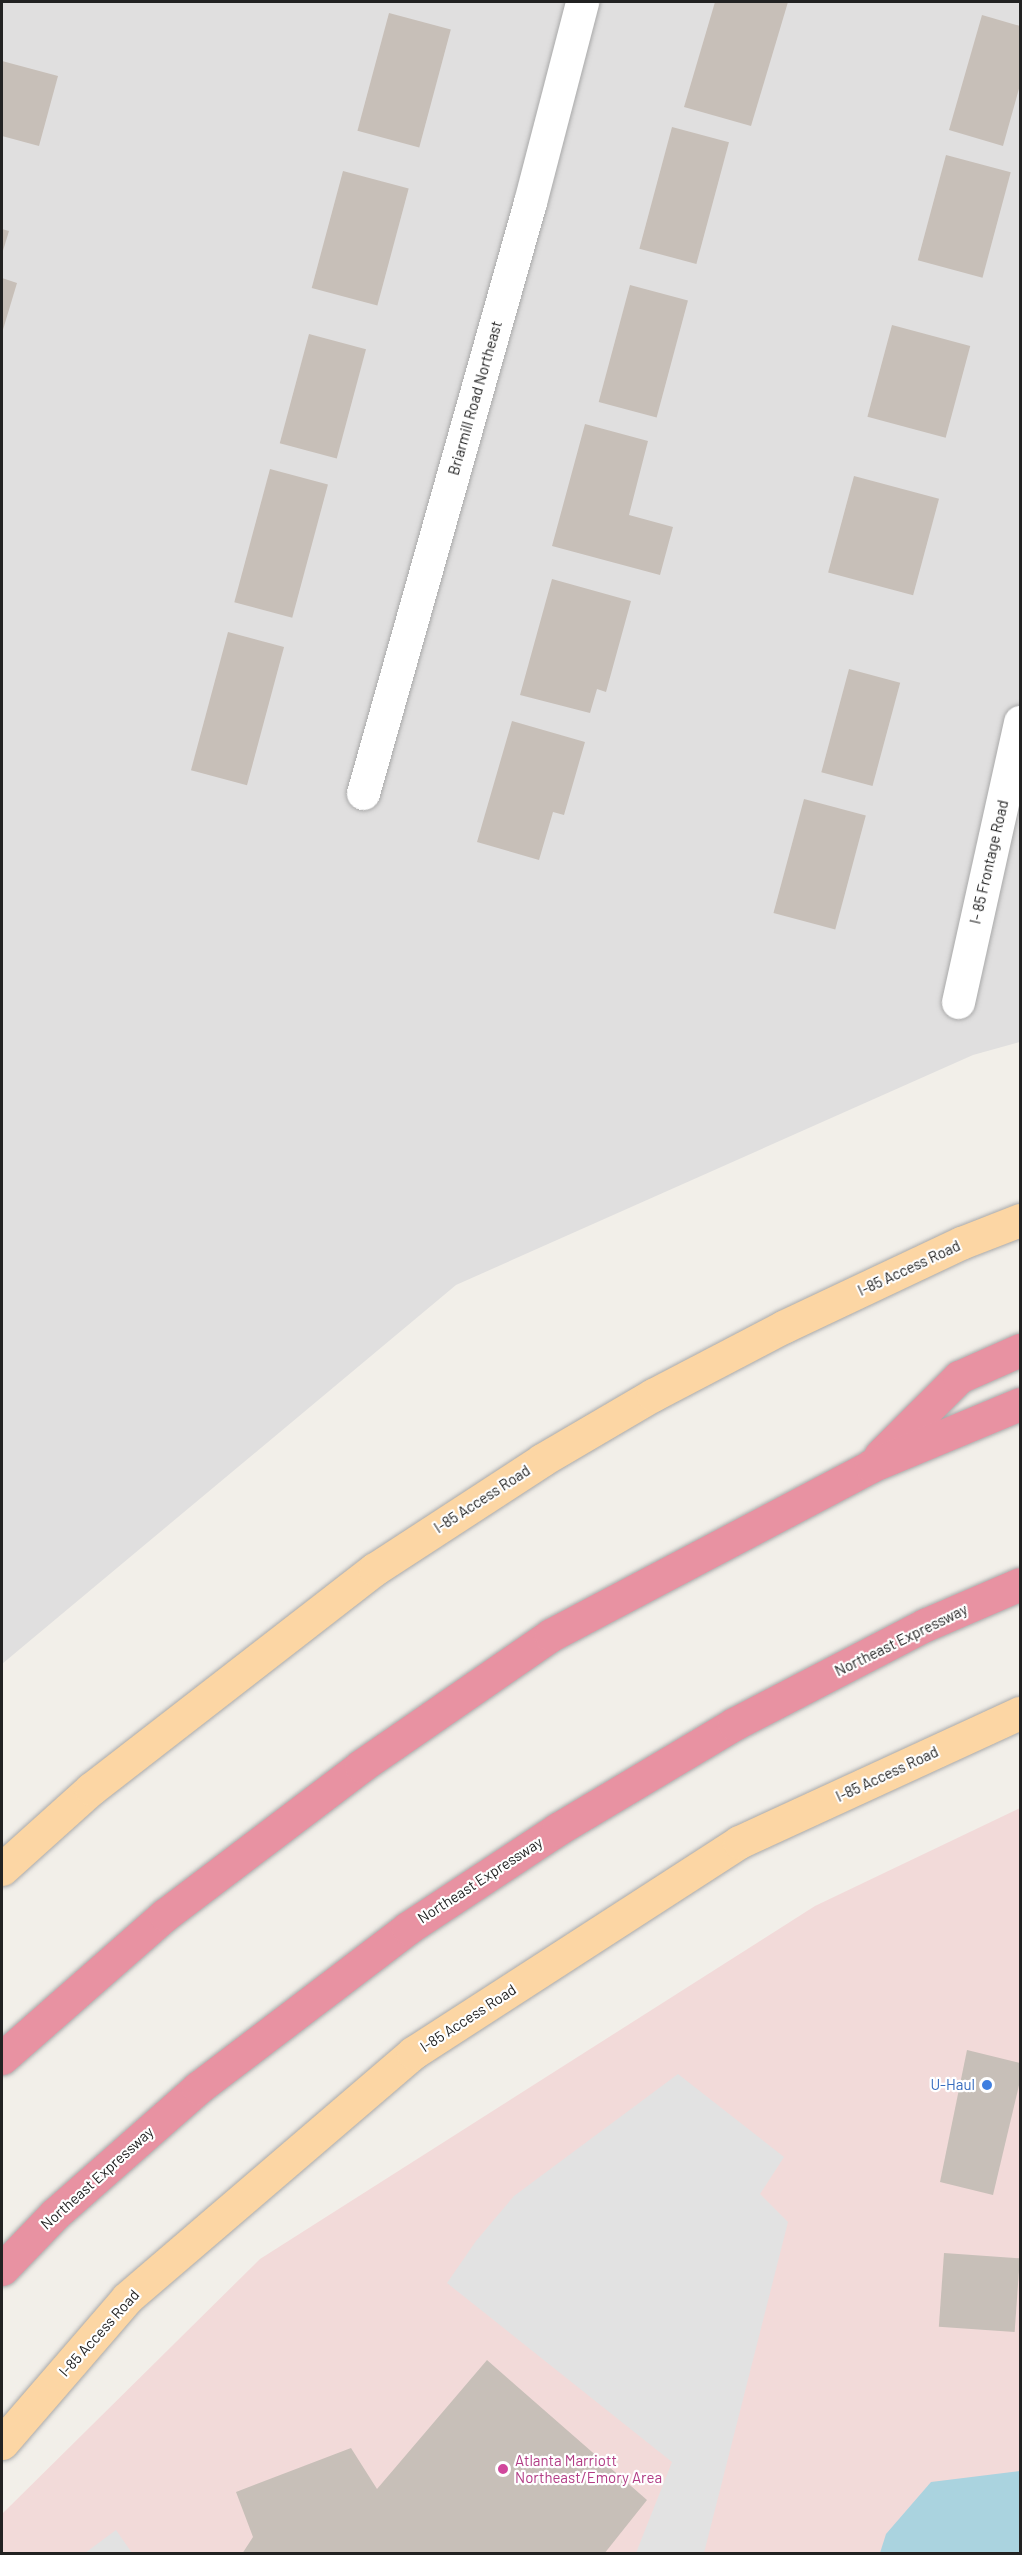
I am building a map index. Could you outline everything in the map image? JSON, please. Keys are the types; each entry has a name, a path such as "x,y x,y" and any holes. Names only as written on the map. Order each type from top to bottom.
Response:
{"highway":[{"path":"871,1466 959,1377 1020,1350"},
{"path":"2,2058 165,1915 361,1766 551,1635 871,1466 1020,1404"},
{"name":"Northeast Expressway","path":"2,2269 55,2214 198,2088 408,1928 558,1829 734,1724 925,1625 1020,1584"}],"main road":[{"name":"I-85 Access Road","path":"2,1869 91,1789 375,1569 542,1460 653,1395 783,1327 961,1243 1020,1220"},
{"name":"I-85 Access Road","path":"2,2443 127,2298 413,2053 739,1842 1020,1713"}],"street":[{"name":"Briarmill Road Northeast","path":"363,793 530,202 582,2"},
{"name":"I- 85 Frontage Road","path":"958,1002 1020,722"}],"shaded area":[{"path":"2,2 1020,2 1020,1042 973,1055 456,1285 2,1664"},
{"path":"1020,1808 1020,2553 2,2554 2,2514 260,2259 815,1906"},
{"path":"678,2074 784,2157 760,2194 788,2222 704,2553 636,2553 672,2462 447,2283 476,2241 514,2196"},
{"path":"116,2530 132,2553 85,2553"}],"water":[{"path":"1020,2471 1020,2553 880,2553 886,2534 931,2482"}],"building":[{"path":"715,2 788,2 751,126 684,107"},
{"path":"389,13 451,30 419,147 357,131"},
{"path":"982,15 1020,26 1020,85 1003,146 949,130"},
{"path":"2,61 58,76 39,146 2,136"},
{"path":"672,127 729,142 696,264 639,249"},
{"path":"946,155 1011,172 983,278 918,260"},
{"path":"343,171 409,189 377,305 312,288"},
{"path":"2,229 9,231 2,254"},
{"path":"2,278 17,283 2,333"},
{"path":"630,285 688,301 657,417 599,402"},
{"path":"892,325 970,346 946,438 867,417"},
{"path":"309,334 366,349 337,458 280,443"},
{"path":"585,424 648,441 629,515 673,527 660,575 552,546"},
{"path":"270,469 328,485 292,618 234,602"},
{"path":"854,476 939,499 913,595 828,573"},
{"path":"552,579 631,601 606,692 597,689 590,713 520,695"},
{"path":"228,632 284,647 247,785 191,770"},
{"path":"849,669 900,683 873,786 821,772"},
{"path":"512,721 585,742 564,815 553,812 539,860 477,842"},
{"path":"804,799 866,816 835,930 773,913"},
{"path":"967,2050 1020,2063 1020,2081 993,2195 940,2182"},
{"path":"944,2253 1020,2258 1015,2332 939,2327"},
{"name":"Atlanta Marriott Northeast/Emory Area","path":"487,2360 647,2500 604,2554 242,2554 253,2537 236,2492 351,2448 377,2489"}],"place":[{"name":"U-Haul","path":"987,2085"},
{"name":"Atlanta Marriott Northeast/Emory Area","path":"503,2469"}]}
